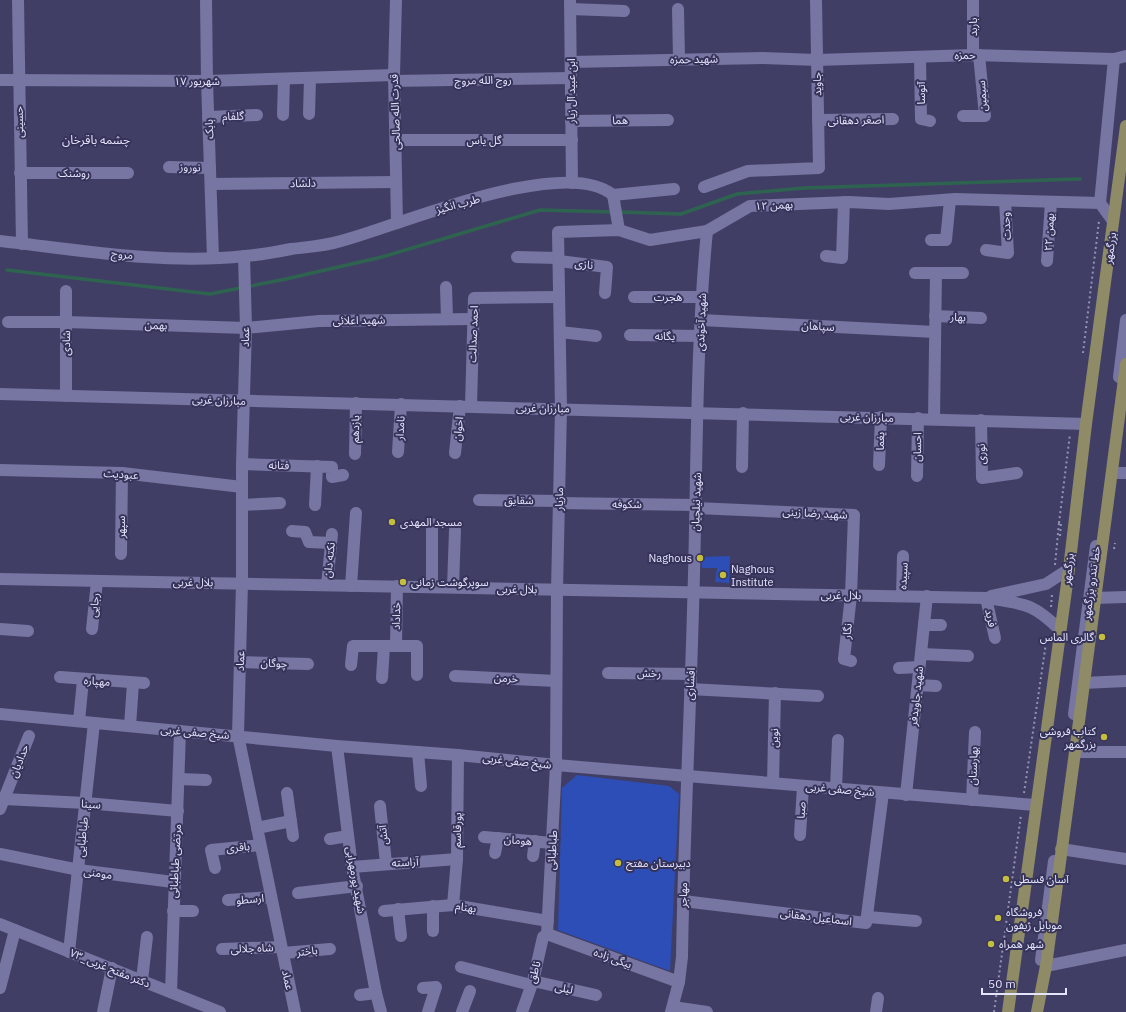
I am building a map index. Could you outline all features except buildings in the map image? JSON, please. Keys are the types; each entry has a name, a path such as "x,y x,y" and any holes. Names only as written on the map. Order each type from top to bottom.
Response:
{"main road":[{"name":"بزرگمهر","path":"1008,1012 1035,805 1069,569 1086,424 1126,126"},
{"path":"1037,1012 1046,966 1126,364"}],"street":[{"name":"حسینی","path":"18,0 18,80 22,244"},
{"name":"بابک","path":"206,0 213,258"},
{"name":"قدرت الله صالحی","path":"396,0 394,78 396,223"},
{"name":"جاوید","path":"704,187 748,171 819,168 816,0"},
{"name":"باربد","path":"973,0 976,55"},
{"path":"570,5 624,11"},
{"name":"ابن عبید آل زیار","path":"570,5 572,183"},
{"path":"678,9 679,60"},
{"name":"حمزه","path":"817,60 976,55 1114,59 1126,56"},
{"name":"سیمین","path":"963,116 985,116 976,55"},
{"name":"آتوسا","path":"920,57 921,119 930,121"},
{"name":"شهید حمزه","path":"571,62 763,58 817,60"},
{"path":"1113,221 1101,204 1114,59"},
{"name":"۱۷ شهریور","path":"0,80 207,81 394,78"},
{"name":"روح الله مروج","path":"394,78 571,78"},
{"path":"283,115 284,79"},
{"path":"309,114 310,79"},
{"name":"گلفام","path":"208,117 257,115"},
{"name":"اصغر دهقانی","path":"818,120 893,119"},
{"name":"هما","path":"571,121 668,120"},
{"name":"گل یاس","path":"396,140 572,140"},
{"name":"نوروز","path":"169,166 210,168"},
{"name":"روشنک","path":"20,172 128,172"},
{"name":"دلشاد","path":"210,184 396,182"},
{"name":"طرب انگیز","path":"244,256 340,242 409,218 514,189 555,182 604,188 613,195"},
{"path":"619,230 613,195 674,189"},
{"path":"932,240 946,240 950,200"},
{"name":"۱۲ بهمن","path":"558,232 619,230 650,240 708,231 750,206 844,202 889,204 950,200 1101,204"},
{"name":"وحدت","path":"986,250 1008,253 1005,201"},
{"path":"826,256 842,258 844,202"},
{"name":"۲۲ بهمن","path":"1048,261 1051,202"},
{"name":"شهید آخوندی","path":"697,412 701,297 708,231"},
{"name":"مازیار","path":"556,765 557,590 561,409 558,232"},
{"name":"مروج","path":"0,241 123,255 213,258 244,256"},
{"name":"عماد","path":"244,256 246,328 242,464 242,583 238,735 295,1012"},
{"path":"517,257 558,260"},
{"name":"نازی","path":"558,260 607,267 605,293"},
{"path":"934,419 936,272"},
{"path":"915,273 964,273"},
{"path":"447,287 447,319"},
{"name":"شادی","path":"66,291 66,396"},
{"name":"احمد صدالت","path":"466,406 474,298 559,297"},
{"name":"هجرت","path":"634,297 701,297"},
{"name":"بهار","path":"935,316 981,318"},
{"name":"شهید اعلائی","path":"246,328 319,321 473,319"},
{"name":"سپاهان","path":"701,320 935,332"},
{"name":"خط تندرو بزرگمهر","path":"1032,1012 1070,751 1126,320"},
{"name":"بهمن","path":"8,322 67,322 246,328"},
{"path":"560,332 596,336"},
{"name":"یگانه","path":"630,335 700,336"},
{"name":"مبارزان غربی","path":"0,394 918,418 1086,424"},
{"name":"یازدهم","path":"355,454 356,403"},
{"name":"نامدار","path":"398,452 401,404"},
{"name":"اخوان","path":"455,453 466,406"},
{"name":"شهید نیلچیان","path":"694,592 697,412"},
{"path":"742,467 743,414"},
{"name":"یغما","path":"879,465 881,417"},
{"name":"احسان","path":"917,476 918,418"},
{"name":"نوری","path":"981,420 982,478 1016,473"},
{"name":"فتانه","path":"242,464 332,467 332,477 343,475"},
{"path":"314,505 317,466"},
{"name":"عبودیت","path":"0,470 122,473 242,487"},
{"name":"سپهر","path":"121,554 122,473"},
{"path":"1112,473 1126,473"},
{"name":"شقایق","path":"479,500 559,502"},
{"name":"شکوفه","path":"559,502 696,507"},
{"path":"242,504 280,503"},
{"name":"شهید رضا زینی","path":"696,507 854,515 851,595"},
{"path":"351,586 356,513"},
{"path":"432,524 432,587"},
{"path":"453,588 455,530"},
{"name":"نکته دان","path":"292,531 305,532 309,542 332,539 327,585"},
{"name":"سپیده","path":"902,596 904,556"},
{"path":"986,598 1046,584 1069,569"},
{"name":"بلال غربی","path":"0,579 986,598"},
{"name":"رجایی","path":"92,630 97,581"},
{"name":"خداداد","path":"382,678 390,646 397,586"},
{"name":"افشاری","path":"688,776 694,592"},
{"name":"نگار","path":"851,595 844,659 851,660"},
{"name":"شهید جاویدفر","path":"906,795 927,596"},
{"path":"1094,598 1126,597"},
{"path":"986,598 1028,605 1043,613 1060,630"},
{"name":"فرید","path":"986,598 995,638"},
{"path":"924,625 941,625"},
{"path":"0,629 28,631"},
{"name":"خداداد","path":"351,665 353,646 417,646 417,675"},
{"path":"921,654 968,656"},
{"name":"چوگان","path":"240,662 308,664"},
{"path":"899,668 920,667"},
{"name":"رخش","path":"608,673 691,674"},
{"name":"خرمن","path":"456,676 556,681"},
{"name":"مهپاره","path":"60,677 83,680 139,683 130,726"},
{"path":"79,721 83,680"},
{"path":"1083,683 1126,681"},
{"path":"918,685 936,686"},
{"path":"690,689 818,696"},
{"name":"نوین","path":"773,783 775,694"},
{"name":"شیخ صفی غربی","path":"0,714 238,735 338,746 458,754 556,765 1035,805"},
{"name":"طباطبایی","path":"69,952 94,723"},
{"name":"مرتضی طباطبائی","path":"171,992 173,882 178,811 180,731"},
{"name":"بهارستان","path":"972,800 975,732"},
{"name":"حدادیان","path":"2,804 29,736"},
{"path":"836,789 838,740"},
{"name":"شهید پورمهرابی","path":"338,746 352,867 381,1012"},
{"path":"418,752 421,786"},
{"path":"1075,752 1126,752"},
{"name":"پورقاسم","path":"453,904 457,859 458,754"},
{"name":"طباطبائی","path":"547,934 556,765"},
{"name":"مهاجر","path":"672,1010 682,956 688,776"},
{"path":"179,779 206,780"},
{"name":"صبا","path":"800,835 802,786"},
{"path":"287,793 293,836"},
{"name":"اسماعیل دهقانی","path":"683,902 866,923 868,917 883,793"},
{"name":"سینا","path":"2,804 86,803 178,811"},
{"name":"آتش","path":"380,806 386,863"},
{"name":"باقری","path":"257,828 291,821"},
{"path":"330,839 348,836"},
{"name":"هومان","path":"484,837 552,843"},
{"path":"495,853 498,838"},
{"path":"533,856 535,842"},
{"name":"باقری","path":"215,868 211,850 260,845"},
{"path":"1061,849 1126,859"},
{"name":"مومنی","path":"0,854 79,870 173,882"},
{"name":"آراسته","path":"352,867 386,863 457,859"},
{"path":"298,893 357,886"},
{"name":"ارسطو","path":"228,900 271,897"},
{"name":"بهنام","path":"384,911 453,904 548,921"},
{"path":"433,906 433,931"},
{"path":"398,909 401,936"},
{"path":"173,911 193,911"},
{"path":"868,917 916,922"},
{"name":"۷۳_دکتر مفتح غربی","path":"0,924 220,1012"},
{"path":"1,982 15,930"},
{"name":"بیگی زاده","path":"547,934 678,982"},
{"name":"ناطق","path":"522,1012 532,983 543,937 547,934"},
{"path":"142,980 147,937"},
{"name":"شاه جلالی","path":"222,949 282,950"},
{"name":"باختر","path":"282,950 330,949"},
{"path":"1046,966 1126,950"},
{"name":"لیلی","path":"461,967 532,983 596,995"},
{"path":"103,1012 112,968"},
{"path":"423,988 436,988 428,1012"},
{"path":"462,1012 470,991"},
{"path":"360,995 376,993"},
{"path":"876,1012 878,998"},
{"path":"672,1010 707,1012"}],"path":[{"path":"1082,355 1101,204"},
{"path":"1054,579 1059,522 1072,423"},
{"path":"1059,522 1061,523 1060,536"}],"waterway":[{"path":"619,212 681,214 737,194 804,188 1080,179"},
{"path":"7,270 210,294 286,279 382,257 540,210 613,212"}],"place":[{"name":"مسجد المهدی","path":"392,522"},
{"name":"Naghous","path":"700,558"},
{"name":"Naghous Institute","path":"723,575"},
{"name":"سوپرگوشت زمانی","path":"403,582"},
{"name":"گالری الماس","path":"1102,637"},
{"name":"کتاب فروشی بزرگمهر","path":"1104,737"},
{"name":"دبیرستان مفتح","path":"618,863"},
{"name":"آسان قسطی","path":"1006,879"},
{"name":"فروشگاه موبایل ژیفون","path":"998,918"},
{"name":"شهر همراه","path":"991,944"}],"district":[{"name":"چشمه باقرخان","path":"96,139"}]}
